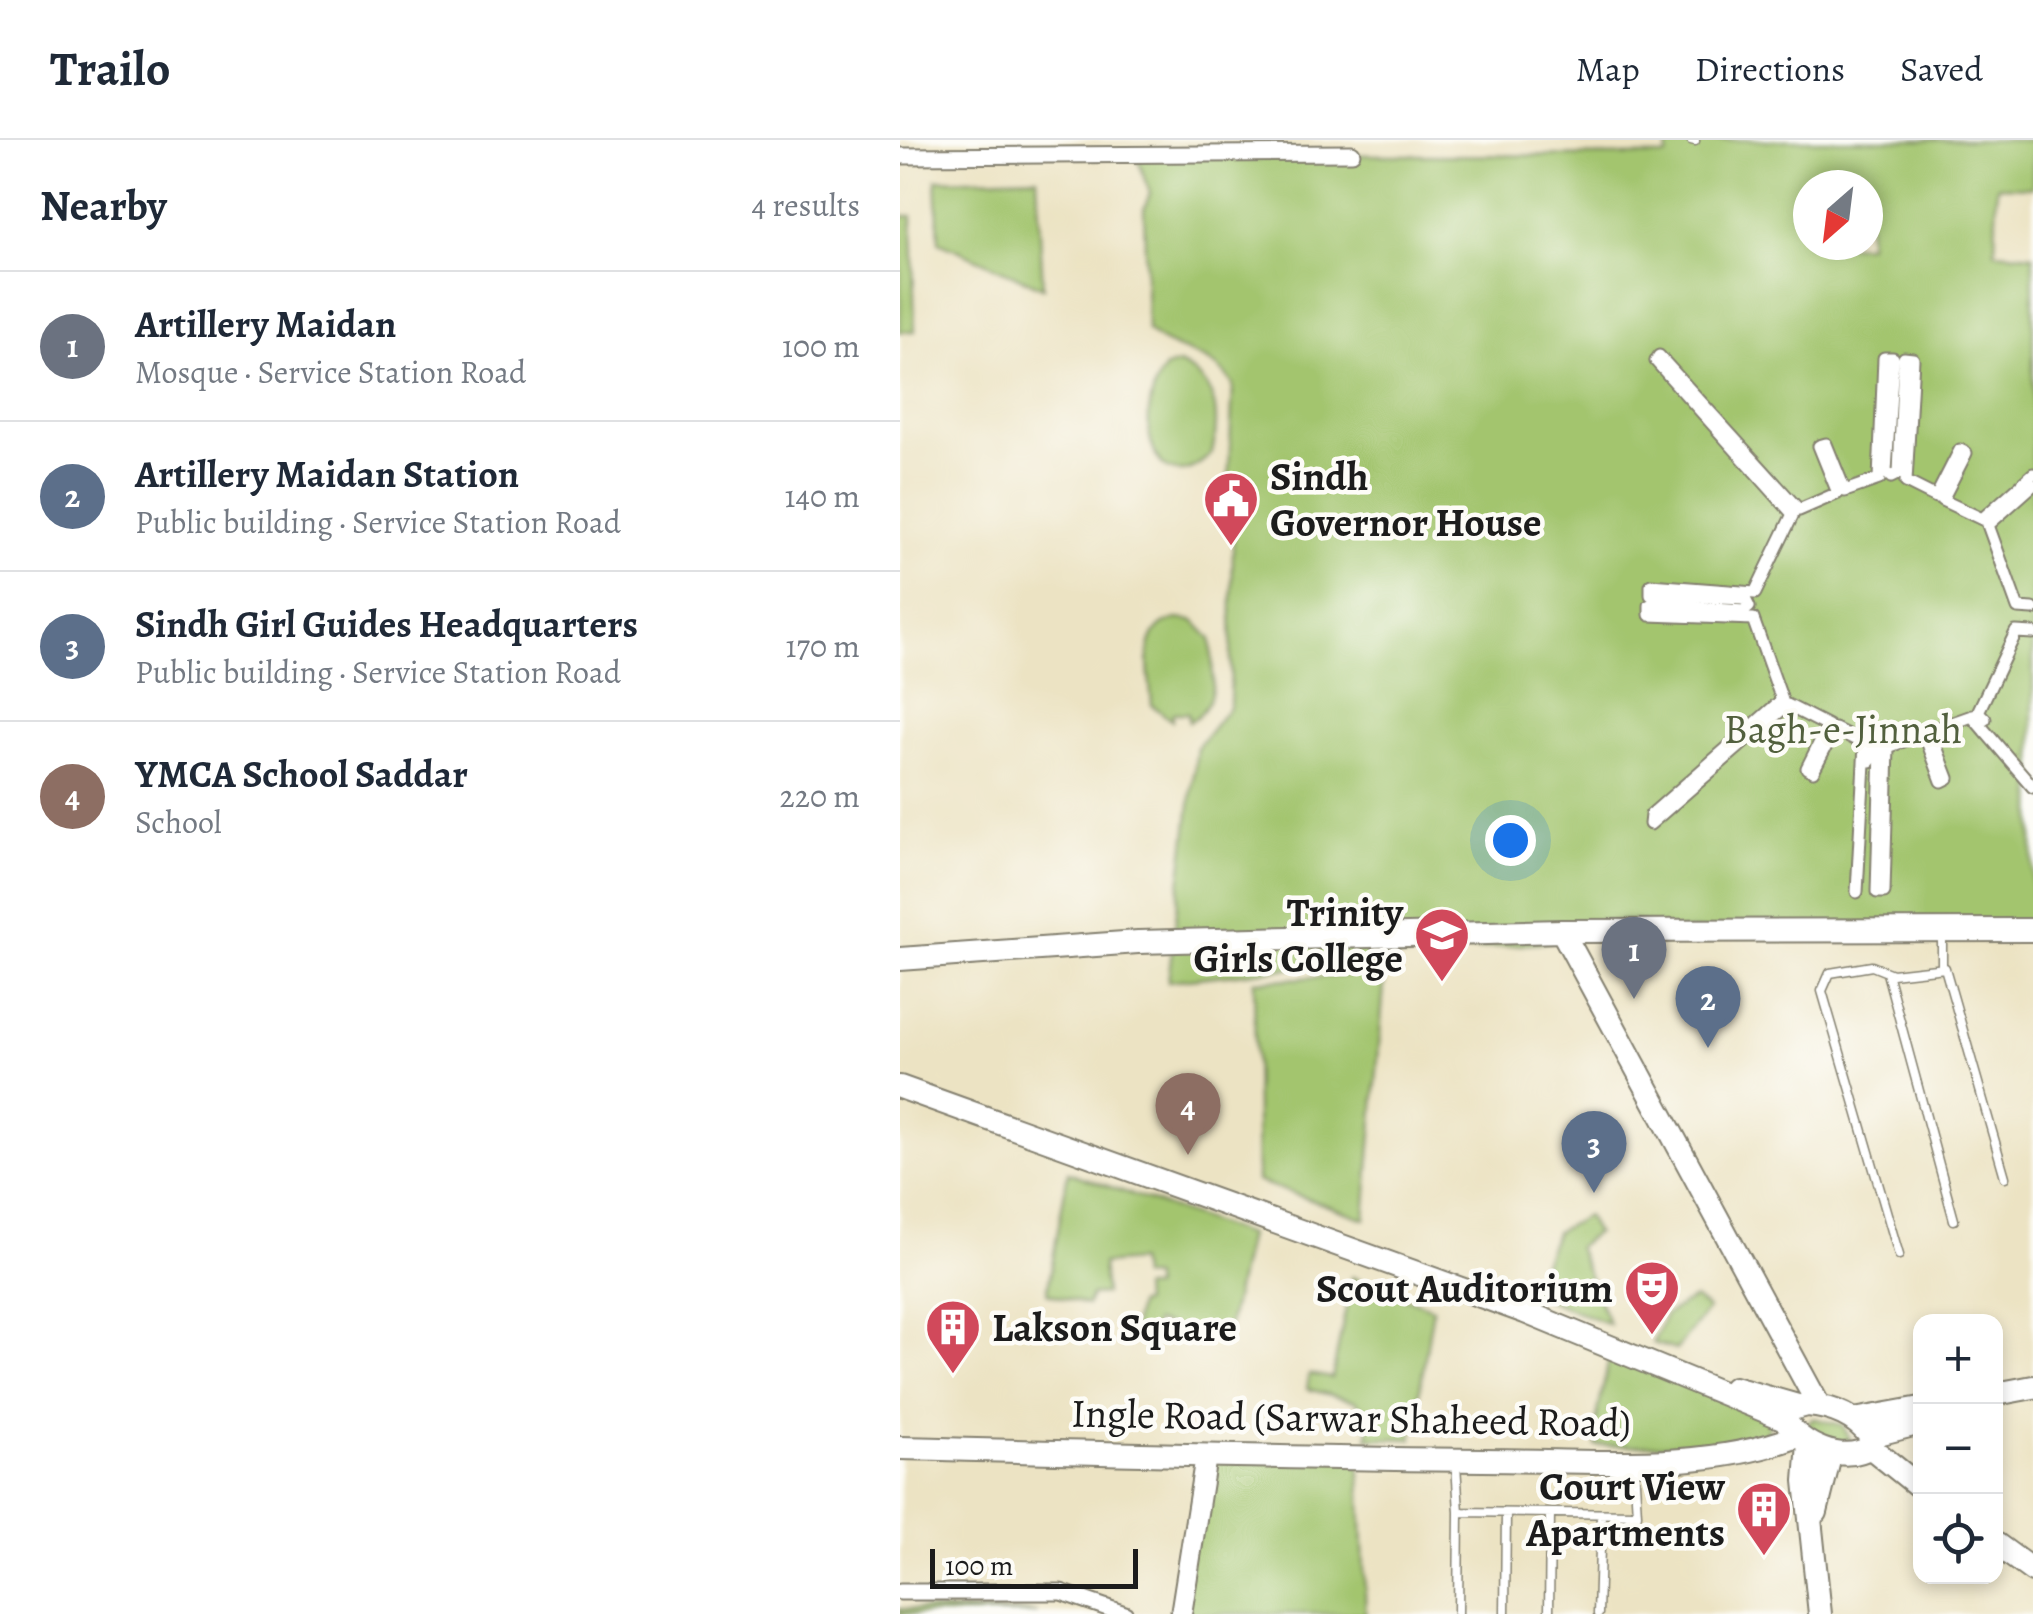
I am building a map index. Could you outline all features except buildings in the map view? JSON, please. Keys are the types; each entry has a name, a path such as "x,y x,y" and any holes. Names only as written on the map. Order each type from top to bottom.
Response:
{"main road":[{"path":"900,960 1138,942 1562,931 2033,930"},
{"path":"1562,931 1807,1427 1806,1481 1814,1520 1820,1614"},
{"path":"900,1086 1507,1305 1807,1427 1850,1454 1865,1434 1913,1411"},
{"path":"2003,1393 2033,1387"},
{"path":"2003,1406 2033,1400"},
{"path":"1807,1427 1865,1434 1913,1424"},
{"name":"Ingle Road (Sarwar Shaheed Road)","path":"900,1448 1634,1460 1767,1448 1807,1427"},
{"path":"1865,1434 1913,1481"},
{"path":"2003,1549 2033,1570"}],"street":[{"path":"900,156 926,148 1352,153"},
{"path":"2033,474 1982,519 1942,500 1966,453 1960,450 1936,496 1906,482 1913,359 1904,358 1898,473 1890,478 1886,472 1893,358 1884,358 1879,478 1845,491 1826,444 1819,446 1838,493 1798,510 1660,356 1656,361 1793,514 1754,593 1651,586 1651,594 1745,600 1749,607 1744,612 1650,605 1650,615 1753,619 1782,700 1650,814 1650,824 1787,705 1828,726 1807,768 1813,770 1834,729 1865,744 1857,892 1865,892 1870,754 1875,748 1882,752 1877,892 1884,892 1888,746 1924,733 1942,781 1948,778 1930,731 1972,716 2033,787"},
{"path":"2033,485 1988,525 2018,608 2033,612"},
{"path":"2033,612 2020,618 2022,625 2033,630"},
{"path":"2033,630 2016,632 1978,712 2033,775"},
{"path":"1181,1614 1206,1456"},
{"path":"900,1592 1061,1592 1125,1614"}],"lane":[{"path":"1942,932 1942,968 2006,1177"},
{"path":"1899,1255 1822,991 1830,972 1872,966 1887,973 1942,968"},
{"path":"1887,973 1954,1220"},
{"path":"1456,1460 1458,1614"},
{"path":"1458,1512 1637,1514 1634,1460"},
{"path":"1505,1614 1506,1513"},
{"path":"1549,1614 1550,1513"},
{"path":"1598,1614 1601,1514"}],"green space":[{"name":"Bagh-e-Jinnah","path":"1668,140 2033,140 2033,187 1997,186 1995,252 2033,255 2033,928 1652,931 1168,981 1197,748 1230,706 1234,492 1228,488 1233,385 1215,365 1169,345 1147,330 1144,209 1150,193 1136,154 1667,156"},
{"path":"1037,177 1043,288 939,242 936,180"},
{"path":"900,216 912,216 915,331 900,332"},
{"path":"1179,364 1209,389 1216,425 1212,453 1192,468 1175,471 1162,464 1154,450 1149,409 1165,368"},
{"path":"1177,619 1194,621 1211,639 1210,696 1199,715 1189,722 1188,713 1173,713 1172,721 1152,705 1148,667 1151,642 1164,624"},
{"path":"1385,973 1365,1219 1257,1181 1254,981"},
{"path":"1068,1172 1248,1235 1228,1327 1215,1325 1212,1336 1155,1322 1151,1335 1132,1331 1138,1304 1143,1303 1142,1288 1153,1288 1153,1278 1141,1277 1138,1261 1102,1264 1105,1294 1091,1295 1087,1305 1047,1293"},
{"path":"1586,1216 1596,1233 1577,1247 1609,1324 1530,1293 1556,1232"},
{"path":"1352,1277 1433,1308 1412,1439 1368,1438 1370,1416 1355,1401 1307,1389 1309,1374 1332,1378"},
{"path":"1694,1298 1708,1309 1676,1350 1653,1343 1665,1315"},
{"path":"1612,1344 1773,1405 1764,1443 1596,1446 1595,1427"},
{"path":"1813,1418 1842,1425 1851,1440 1832,1442 1820,1437 1806,1425"},
{"path":"1359,1452 1366,1614 1181,1614 1207,1456"},
{"path":"900,1609 1037,1613 900,1614"}],"place":[{"name":"Sindh Governor House","path":"1231,548"},
{"name":"Trinity Girls College","path":"1442,984"},
{"name":"Artillery Maidan","path":"1634,999"},
{"name":"Artillery Maidan Station","path":"1708,1048"},
{"name":"YMCA School Saddar","path":"1188,1155"},
{"name":"Sindh Girl Guides Headquarters","path":"1594,1193"},
{"name":"Scout Auditorium","path":"1652,1337"},
{"name":"Lakson Square","path":"953,1376"},
{"name":"Court View Apartments","path":"1764,1558"}]}
